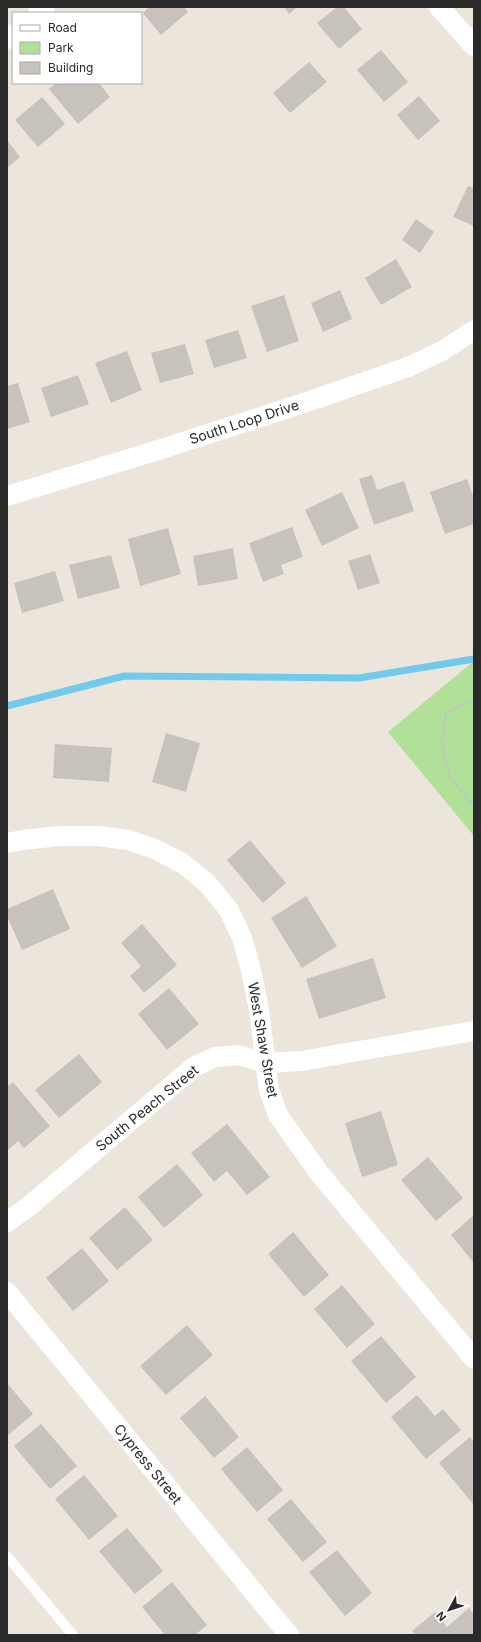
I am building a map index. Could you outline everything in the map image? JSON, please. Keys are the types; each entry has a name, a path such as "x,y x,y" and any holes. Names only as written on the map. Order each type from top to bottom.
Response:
{"street":[{"path":"439,7 474,46"},
{"name":"South Loop Drive","path":"7,496 159,450 408,368 442,351 474,330"},
{"name":"West Shaw Street","path":"15,842 60,836 98,836 128,840 155,849 182,863 206,882 229,910 242,938 253,976 269,1090 278,1115 324,1179 474,1359"},
{"name":"South Peach Street","path":"7,1222 28,1207 194,1067 215,1058 238,1055 266,1063 301,1061 474,1031"},
{"name":"Cypress Street","path":"7,1292 289,1635"}],"lane":[{"path":"7,1556 73,1635"}],"path":[{"path":"474,702 464,704 446,714 442,744 450,777 474,806"}],"green space":[{"path":"474,661 474,836 388,732"}],"building":[{"path":"149,7 184,7 188,12 161,35 143,13"},
{"path":"284,7 297,7 289,14"},
{"path":"337,7 344,7 362,29 339,49 317,23"},
{"path":"381,50 408,82 384,102 357,70"},
{"path":"309,62 327,82 290,113 273,93"},
{"path":"55,84 100,84 110,97 78,124 49,89"},
{"path":"419,96 440,121 418,140 397,115"},
{"path":"42,97 65,124 38,147 15,120"},
{"path":"7,140 20,157 7,168"},
{"path":"468,186 474,188 474,226 453,217"},
{"path":"416,219 434,232 420,253 402,240"},
{"path":"396,259 412,287 381,305 365,278"},
{"path":"340,290 352,319 323,332 311,303"},
{"path":"284,295 299,341 267,352 251,306"},
{"path":"238,330 247,358 214,368 205,340"},
{"path":"185,344 194,374 160,383 151,353"},
{"path":"127,351 142,390 111,403 95,363"},
{"path":"78,375 89,404 51,417 41,388"},
{"path":"18,383 30,422 7,429 7,386"},
{"path":"372,475 377,490 404,481 414,511 374,525 359,479"},
{"path":"467,479 474,499 474,524 445,534 430,492"},
{"path":"342,492 359,528 322,546 305,510"},
{"path":"292,527 303,557 281,565 284,574 263,582 249,543"},
{"path":"168,528 181,574 140,586 128,539"},
{"path":"233,548 238,579 198,586 193,556"},
{"path":"370,554 380,583 358,590 348,561"},
{"path":"111,555 120,588 78,599 69,565"},
{"path":"55,571 64,601 22,613 14,583"},
{"path":"166,733 200,743 186,792 152,782"},
{"path":"55,744 112,748 109,782 53,778"},
{"path":"250,840 286,883 263,903 227,860"},
{"path":"53,889 70,929 22,950 7,916 7,909"},
{"path":"306,896 337,946 302,968 271,918"},
{"path":"142,924 177,965 144,993 130,976 141,966 121,943"},
{"path":"373,958 386,998 319,1019 306,979"},
{"path":"169,988 199,1024 167,1050 138,1014"},
{"path":"79,1054 102,1082 59,1118 35,1090"},
{"path":"13,1082 50,1126 24,1148 18,1141 7,1151 7,1087"},
{"path":"381,1111 398,1165 362,1177 345,1123"},
{"path":"227,1124 270,1177 247,1195 227,1171 214,1182 191,1153"},
{"path":"428,1157 463,1198 436,1221 401,1180"},
{"path":"177,1164 203,1195 164,1228 138,1197"},
{"path":"125,1207 153,1240 117,1270 89,1238"},
{"path":"474,1215 474,1263 451,1235"},
{"path":"293,1232 329,1275 304,1297 268,1254"},
{"path":"82,1248 109,1281 73,1311 46,1278"},
{"path":"342,1285 375,1324 347,1348 314,1309"},
{"path":"187,1325 213,1355 166,1395 140,1366"},
{"path":"381,1336 416,1377 386,1403 351,1361"},
{"path":"7,1383 33,1414 7,1436"},
{"path":"417,1395 435,1416 443,1409 461,1430 426,1459 391,1417"},
{"path":"205,1396 239,1437 214,1458 180,1418"},
{"path":"41,1424 77,1466 50,1489 14,1446"},
{"path":"470,1437 474,1442 474,1505 439,1463"},
{"path":"247,1447 283,1490 257,1512 221,1469"},
{"path":"84,1475 118,1516 89,1540 55,1499"},
{"path":"291,1499 327,1542 303,1562 267,1519"},
{"path":"127,1528 163,1571 135,1594 99,1551"},
{"path":"337,1550 372,1593 345,1616 309,1572"},
{"path":"172,1582 207,1625 195,1635 165,1635 142,1607"},
{"path":"469,1608 474,1615 474,1635 416,1635 412,1631 435,1612 447,1627"}],"waterway":[{"path":"7,706 124,676 359,678 474,659"}]}
